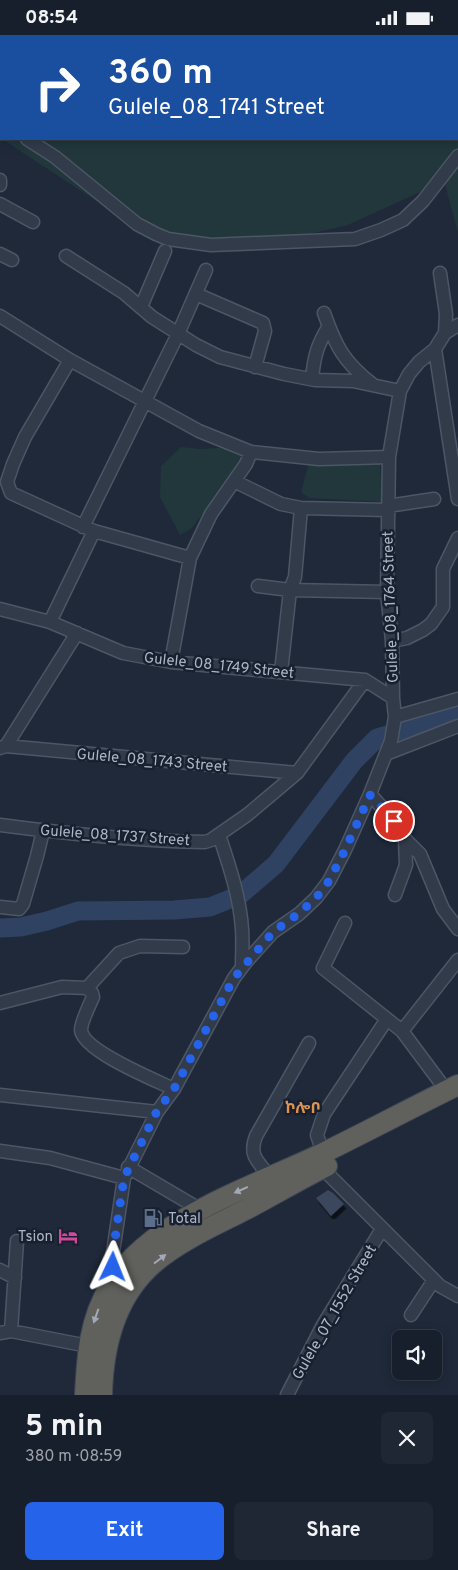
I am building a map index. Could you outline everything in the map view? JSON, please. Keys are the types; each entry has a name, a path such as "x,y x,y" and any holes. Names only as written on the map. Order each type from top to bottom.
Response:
{"highway":[{"path":"85,1395 88,1346 95,1318 103,1298 116,1276 153,1239 201,1210 274,1184 323,1161 454,1092"},
{"path":"102,1395 106,1346 116,1316 129,1292 143,1274 155,1262 200,1232 249,1207 274,1184"}],"street":[{"path":"28,140 54,157 143,227 168,239 210,245 355,239 381,230 403,220 423,201 458,156"},
{"path":"0,180 0,185"},
{"path":"0,204 33,222"},
{"path":"141,307 165,251"},
{"path":"0,254 12,260"},
{"path":"66,256 124,293 178,334 196,345 220,357 255,367 312,379 353,381 400,391 409,374 419,362 434,349 445,333 458,325"},
{"path":"50,622 144,402 178,334 206,269"},
{"path":"440,273 446,314 445,333"},
{"path":"196,294 263,323 265,331 255,367"},
{"path":"324,313 334,339 346,360 355,371 374,386"},
{"path":"0,316 70,360 144,402 200,431 251,452 319,459 389,457"},
{"path":"312,379 314,357 319,342 329,326"},
{"path":"434,349 458,499"},
{"path":"70,360 25,437 13,464 7,482 11,493 89,529 190,559"},
{"name":"Gulele_08_1764 Street","path":"370,795 391,741 394,717 392,641 387,592 388,508 389,457 400,391"},
{"path":"171,662 190,559 211,514 246,463 251,452"},
{"path":"234,481 281,504 302,509 388,508 434,499"},
{"path":"281,672 290,590 295,577 302,509"},
{"path":"392,641 407,638 423,630 431,624 443,607 443,569 458,538"},
{"path":"258,586 290,590 387,592"},
{"name":"Gulele_08_1749 Street","path":"0,609 50,622 123,653 171,662 365,680"},
{"path":"3,747 77,633"},
{"path":"365,680 392,698"},
{"name":"Gulele_08_1737 Street","path":"0,825 43,831 159,841 204,842 219,835 247,815 297,773 365,680"},
{"path":"394,717 458,699"},
{"path":"386,755 458,726"},
{"name":"Gulele_08_1743 Street","path":"3,747 297,773"},
{"path":"129,1292 116,1276 112,1259 126,1172 157,1111 174,1089 216,1009 242,967 273,932 316,898 337,866 370,795 394,821 405,839 420,854 443,909 458,929"},
{"path":"0,907 19,909 23,904 43,831"},
{"path":"219,835 231,873 241,917 243,930 242,967"},
{"path":"394,895 406,865 405,839"},
{"path":"345,923 323,968 402,1031 454,1092"},
{"path":"87,988 119,953 140,946 183,947"},
{"path":"402,1031 458,960"},
{"path":"0,1003 62,987 87,988 93,997 82,1026 83,1035 98,1050 120,1063 174,1089"},
{"path":"388,1019 324,1114 316,1135 323,1161 382,1229 440,1286 458,1296"},
{"path":"274,1184 254,1155 252,1147 309,1043"},
{"path":"0,1095 157,1111"},
{"path":"0,1151 126,1172 201,1210"},
{"name":"Gulele_07_1552 Street","path":"287,1395 323,1325 382,1229"},
{"path":"17,1241 15,1278 6,1332 88,1346"},
{"path":"0,1270 15,1278"},
{"path":"411,1315 434,1280"}],"green space":[{"path":"4,140 458,140 458,233 444,181 348,225 258,246 148,235"},
{"path":"181,447 220,448 243,455 245,459 192,528 180,535 160,497 161,466"},
{"path":"310,459 380,463 382,502 309,498 301,492"}],"building":[{"path":"328,1190 344,1204 331,1216 316,1198"}],"waterway":[{"path":"0,928 21,927 78,911 174,910 210,907 240,895 276,864 354,761 377,738 458,713"}],"place":[{"name":"Total","path":"153,1218"},
{"name":"Tsion","path":"68,1236"}],"district":[{"name":"ኮሎቦ","path":"303,1107"}],"route":[{"path":"113,1267 112,1259 118,1213 124,1178 128,1167 157,1111 174,1089 234,978 273,932 316,898 329,881 370,795 394,821"}]}
